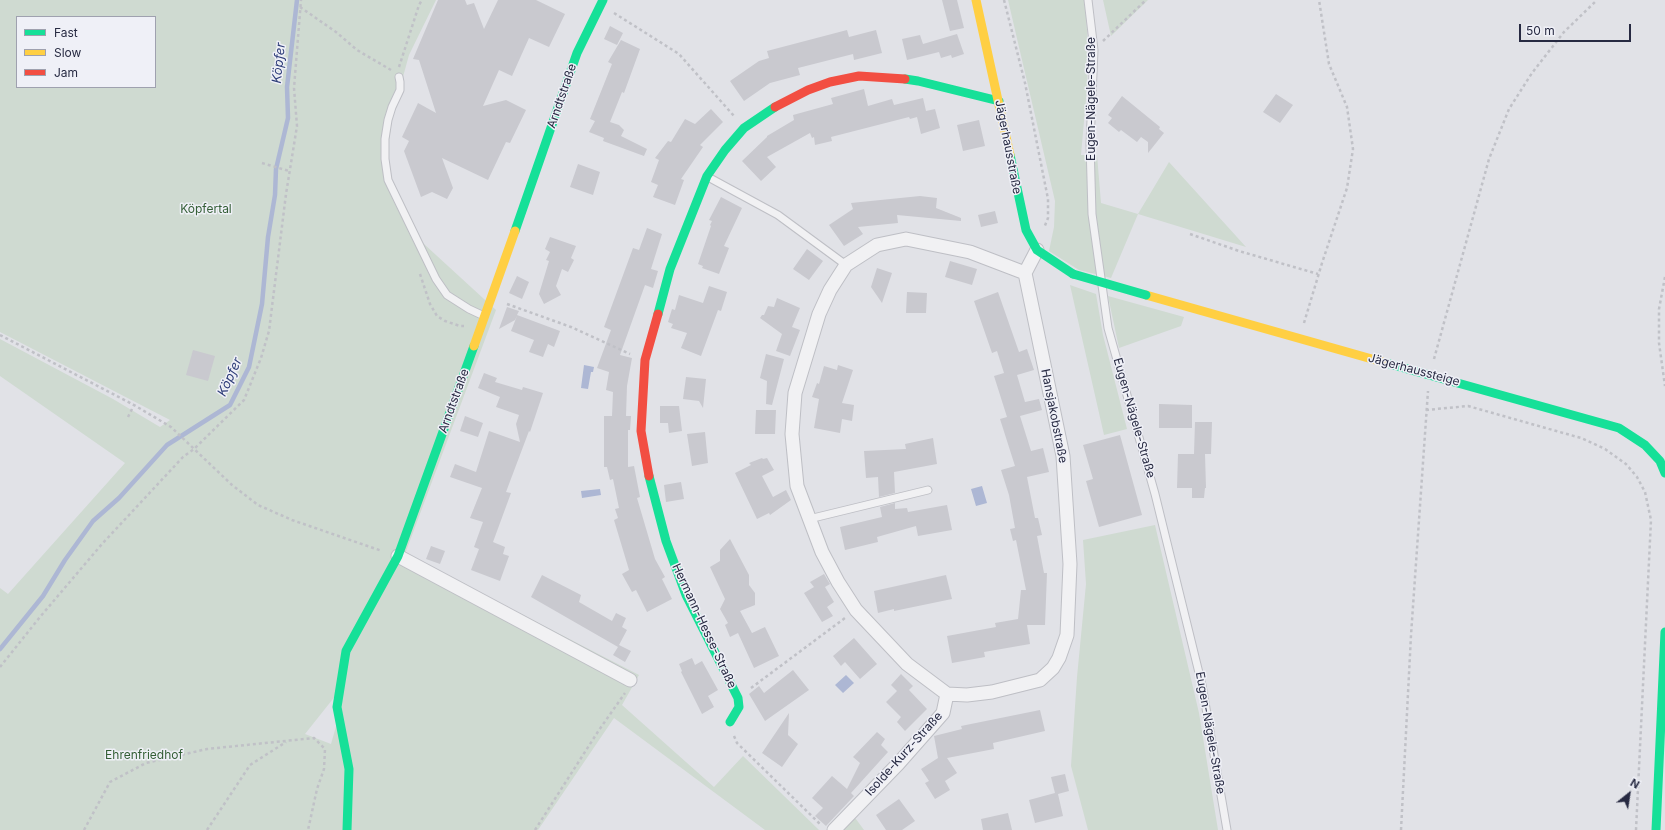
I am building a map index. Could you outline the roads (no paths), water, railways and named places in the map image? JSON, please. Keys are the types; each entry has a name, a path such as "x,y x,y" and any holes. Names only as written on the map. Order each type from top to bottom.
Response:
{"street":[{"name":"Jägerhausstraße","path":"976,0 999,101 1022,214 1026,230 1037,250 1073,274 1146,295"},
{"name":"Arndtstraße","path":"347,830 349,769 337,707 346,651 398,556 491,299 577,53 602,2"},
{"name":"Hermann-Hesse-Straße","path":"730,722 739,708 738,698 686,595 664,534 650,484 641,431 645,360 670,269 707,176 725,150 744,128 768,111 808,90 830,82 859,76 888,77 918,81 999,101"},
{"path":"947,694 907,664 856,610 838,582 822,552 797,486 792,434 795,393 819,314 830,290 846,265 877,245 906,239 970,252 1025,273 1037,250"},
{"name":"Hansjakobstraße","path":"947,694 967,695 1040,680 1053,668 1059,658 1067,634 1070,564 1063,456 1025,273"},
{"name":"Jägerhaussteige","path":"1146,295 1619,428 1645,445 1660,461 1665,473"},
{"path":"398,556 630,680"},
{"path":"1656,830 1665,632"},
{"name":"Isolde-Kurz-Straße","path":"834,830 898,764 943,712 947,694"}],"lane":[{"name":"Eugen-Nägele-Straße","path":"1088,0 1094,50 1090,144 1092,214 1108,328 1155,494 1202,685 1228,830"},
{"path":"398,77 400,82 400,90 390,114 385,139 385,159 388,180 436,278 447,296 484,316"},
{"path":"707,176 778,216 846,265"},
{"path":"809,519 928,490"}],"water":[{"path":"584,365 594,367 593,372 591,372 588,389 581,388"},
{"path":"982,486 987,503 976,506 971,489"},
{"path":"600,489 601,495 582,498 581,491"},
{"path":"846,675 854,683 843,693 835,685"}],"waterway":[{"name":"Köpfer","path":"0,649 43,596 65,560 93,521 119,498 167,445 230,405 249,367 262,304 268,237 275,195 276,169 288,118 287,87 297,0"}],"park label":[{"name":"Köpfertal","path":"206,209"},
{"name":"Ehrenfriedhof","path":"144,755"}]}
